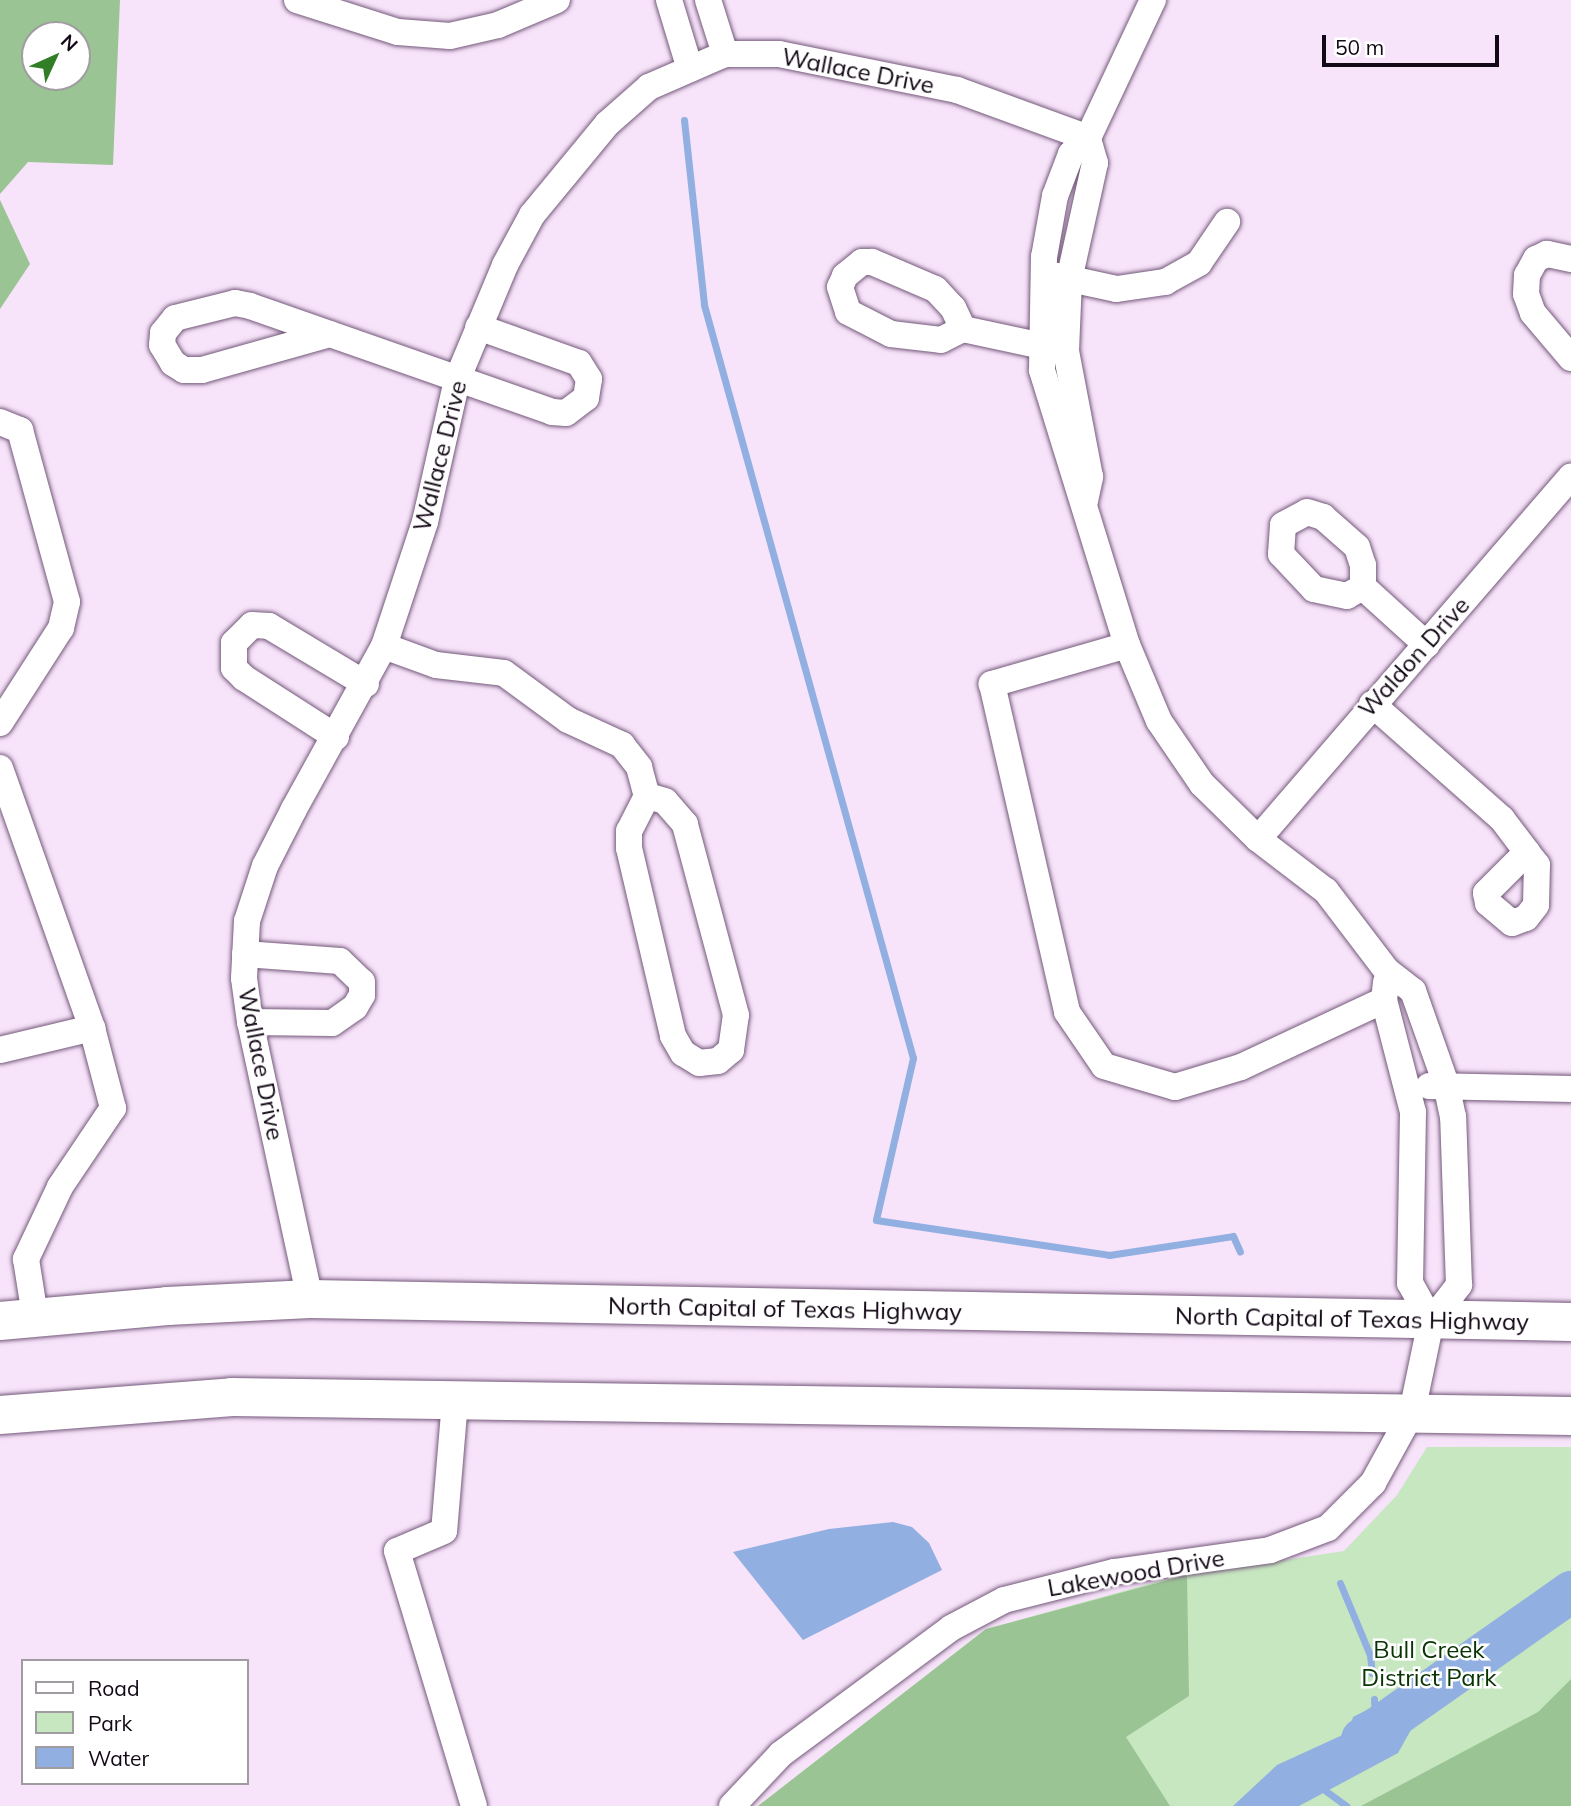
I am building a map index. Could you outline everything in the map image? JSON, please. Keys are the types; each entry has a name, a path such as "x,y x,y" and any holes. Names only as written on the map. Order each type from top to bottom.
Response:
{"highway":[{"name":"North Capital of Texas Highway","path":"17,1319 310,1299 1571,1322"},
{"path":"0,1415 232,1397 1571,1416"}],"street":[{"path":"297,0 398,32 450,36 498,25 557,0"},
{"path":"669,0 690,69"},
{"path":"708,0 725,54"},
{"name":"Lakewood Drive","path":"1054,348 1044,272 1055,196 1071,154 1088,138 1153,0"},
{"name":"Wallace Drive","path":"310,1299 250,1022 245,954 247,921 265,866 366,684 384,646 425,522 457,380 478,327 532,215 607,124 649,87 725,54 779,54 957,90 1088,138"},
{"name":"Lakewood Drive","path":"732,1806 781,1754 951,1629 1004,1600 1114,1572 1270,1550 1328,1528 1373,1483 1412,1412 1431,1321 1459,1285 1453,1118 1446,1084 1413,990 1387,971 1326,891 1258,839 1202,784 1160,721 1127,645 1085,502 1073,481 1042,370 1054,348 1095,163 1088,138"},
{"path":"1044,272 1069,281 1117,289 1165,282 1199,263 1227,222"},
{"path":"1571,259 1560,254 1536,259 1527,275 1526,294 1534,313 1571,358"},
{"path":"330,334 202,370 184,370 173,363 162,345 163,333 175,318 235,303 330,334 552,412 566,413 586,398 589,379 579,363 478,327"},
{"path":"963,329 1054,348"},
{"path":"0,422 20,430 67,602 61,628 0,723"},
{"name":"Waldon Drive","path":"1258,839 1372,704 1427,645 1543,503 1571,477"},
{"path":"1363,587 1427,645"},
{"path":"336,737 244,678 234,668 234,643 252,625 270,626 366,684"},
{"path":"1127,645 992,684 1067,1012 1104,1066 1175,1087 1241,1067 1384,1000"},
{"path":"384,646 436,665 504,673 568,720 622,745 639,767 648,796 629,831 629,848 673,1036 683,1053 699,1063 718,1061 731,1050 736,1015 689,837 678,814 665,801 648,796"},
{"path":"1372,704 1502,819 1527,852"},
{"path":"0,768 92,1028 113,1108 60,1187 26,1258 17,1319"},
{"path":"245,954 340,961 362,982 362,995 355,1007 332,1023 250,1022"},
{"path":"1387,971 1384,1000 1410,1087 1410,1283 1431,1321"},
{"path":"0,1050 92,1028"},
{"path":"1410,1087 1446,1084 1571,1089"},
{"path":"456,1401 444,1531 397,1551 474,1806"}],"green space":[{"path":"0,0 120,0 113,165 28,162 0,194"},
{"path":"0,200 30,264 0,309"},
{"name":"Bull Creek District Park","path":"1427,1447 1571,1447 1571,1806 758,1806 986,1629 1174,1577 1344,1551 1397,1495"},
{"path":"1187,1575 1189,1696 1126,1737 1170,1806 758,1806 986,1629"},
{"path":"1571,1679 1571,1806 1361,1806 1538,1712"}],"water":[{"path":"893,1522 912,1527 929,1543 942,1570 803,1640 733,1552 829,1529"},
{"path":"1402,1692 1416,1721 1398,1753 1299,1806 1233,1806 1277,1765 1349,1732 1353,1717"}],"waterway":[{"path":"684,120 704,305 913,1058 876,1220 1109,1255 1233,1236 1240,1252"},
{"path":"1340,1583 1370,1655 1372,1673"},
{"path":"1362,1739 1571,1592"},
{"path":"1374,1699 1375,1719"},
{"path":"1319,1786 1347,1806"}]}
